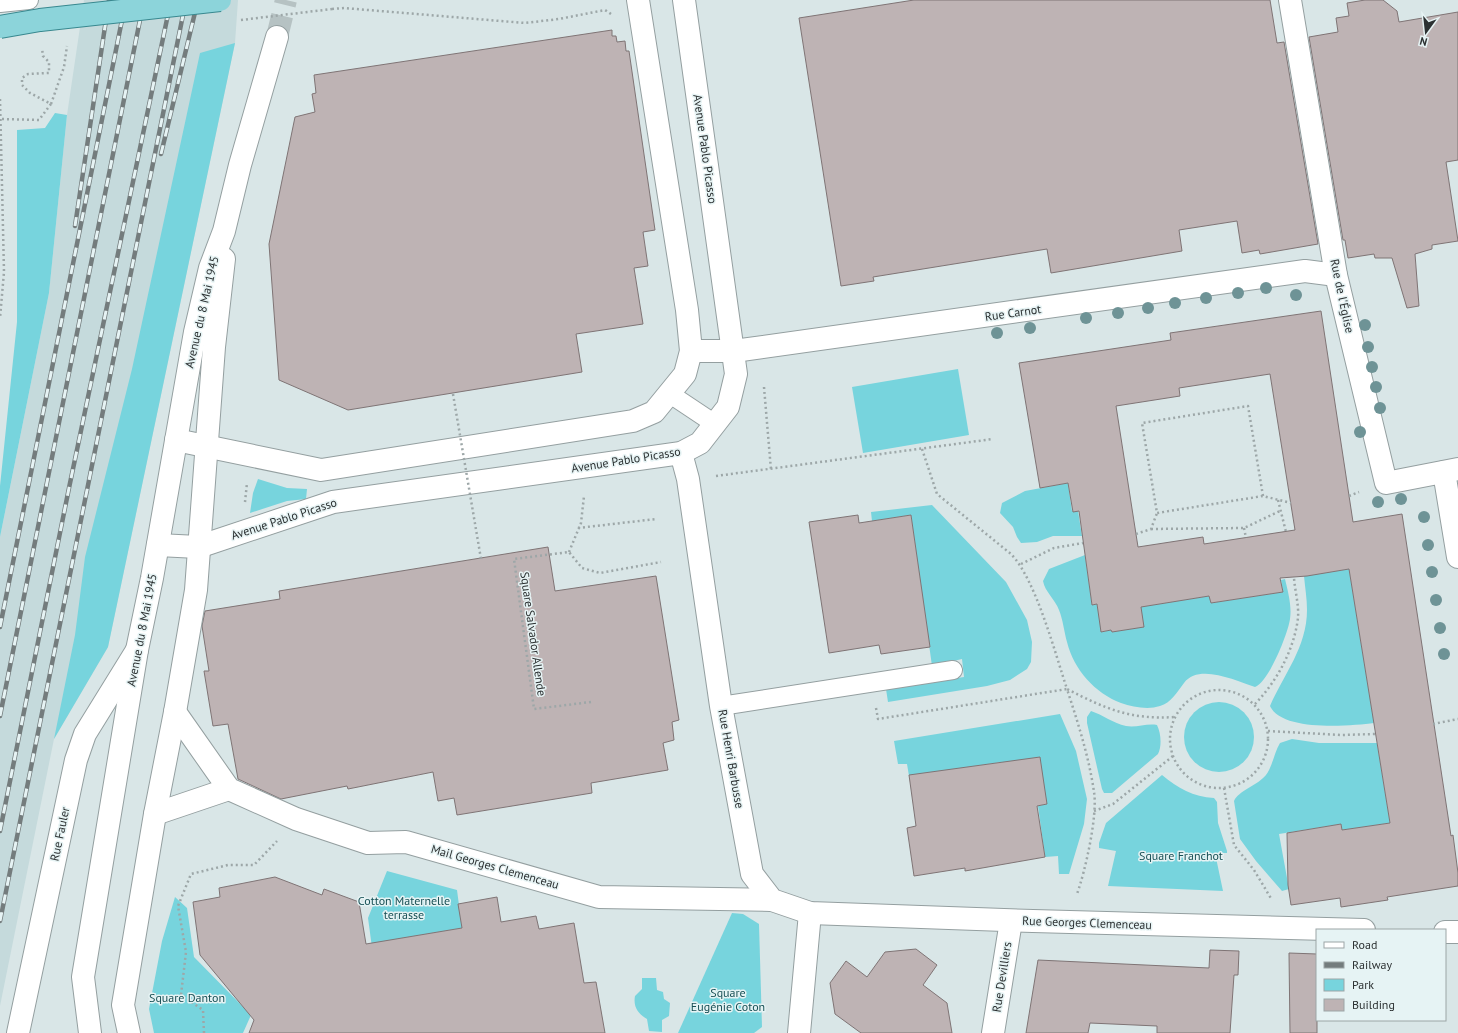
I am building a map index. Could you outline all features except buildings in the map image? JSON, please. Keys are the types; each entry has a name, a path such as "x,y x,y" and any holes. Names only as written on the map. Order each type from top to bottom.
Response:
{"main road":[{"path":"0,27 40,20 220,0"}],"street":[{"path":"176,440 321,470 633,421 654,412 685,374 690,351 688,310 638,0"},
{"name":"Avenue Pablo Picasso","path":"198,547 333,502 681,453 700,443 728,408 736,374 684,0"},
{"name":"Rue de l'Église","path":"1290,0 1336,275 1386,483 1451,470"},
{"name":"Avenue du 8 Mai 1945","path":"90,1033 83,976 137,650 158,545 195,332 210,268 224,231 240,165 277,37"},
{"name":"Avenue du 8 Mai 1945","path":"129,1033 123,1004 155,814 176,712 196,590 214,347 224,268 224,231"},
{"name":"Rue Carnot","path":"690,351 734,351 1305,271 1336,275"},
{"name":"Rue Henri Barbusse","path":"681,453 688,479 721,706 752,874 772,900"},
{"path":"1451,470 1458,556"},
{"path":"158,545 198,547"},
{"name":"Rue Fauler","path":"18,1033 76,760 85,734 137,650"},
{"path":"155,814 229,789 176,712"},
{"name":"Mail Georges Clemenceau","path":"229,789 296,819 368,843 406,842 600,897 772,900"},
{"path":"772,900 810,913 799,1033"},
{"name":"Rue Georges Clemenceau","path":"810,913 1011,921 1320,929"},
{"name":"Rue Devilliers","path":"993,1033 1011,921"},
{"path":"1446,932 1458,932"}],"lane":[{"path":"0,3 29,0"},
{"path":"670,394 715,424"},
{"path":"721,706 953,670"}],"path":[{"path":"332,9 344,8 525,23 559,19 605,10 615,16"},
{"path":"42,44 43,56 49,62 49,73 28,74 22,78 22,85 30,93 51,104"},
{"path":"2,119 39,120 51,104 64,66 67,44"},
{"path":"0,99 2,119 4,272 0,318"},
{"path":"764,387 772,470"},
{"path":"453,394 481,558"},
{"path":"1151,529 1157,513 1142,422 1248,406 1263,496"},
{"path":"688,479 772,470 993,439"},
{"path":"922,449 937,494 1011,554 1021,564 1040,612 1067,689 1082,736 1095,794 1086,866 1077,894 1070,894"},
{"path":"245,532 245,495 251,456"},
{"path":"1157,513 1263,496 1291,503"},
{"path":"584,499 581,523 569,552 582,568 600,573 661,562"},
{"path":"1278,500 1286,532"},
{"path":"1136,534 1151,529 1244,528 1280,511"},
{"path":"578,528 656,519"},
{"path":"1244,528 1246,538"},
{"path":"1021,564 1054,548 1083,543"},
{"name":"Square Salvador Allende","path":"569,552 514,559 534,709 591,702"},
{"path":"1255,704 1269,688 1292,646 1298,617 1294,578"},
{"path":"873,682 878,719 1067,689 1104,708 1127,715 1158,718 1175,717"},
{"path":"1211,690 1234,692 1255,704 1266,721 1268,731 1267,754 1255,773 1246,781 1224,788 1214,788 1193,781 1178,766 1173,756 1170,736 1175,717 1190,699 1200,693 1211,690"},
{"path":"1434,724 1458,719"},
{"path":"1268,731 1376,734"},
{"path":"1094,811 1113,804 1173,756"},
{"path":"1224,788 1234,845 1272,897 1276,928"},
{"path":"204,1033 203,1010 181,995 186,952 178,906 191,874 228,865 254,865 296,819"}],"shaded area":[{"path":"84,0 238,0 235,43 108,647 54,739 0,1006 0,537 49,293 67,115"}],"green space":[{"path":"235,43 108,647 54,739 75,635 85,557 132,369 200,53"},
{"path":"55,113 67,115 49,293 0,537 0,486 17,322 17,130 45,128"},
{"path":"958,369 969,435 863,453 852,387"},
{"path":"258,479 287,488 307,489 306,499 287,501 250,513 253,493"},
{"path":"1068,483 1072,511 1078,511 1082,536 1053,536 1037,542 1021,543 1013,527 1000,513 1002,503 1025,491"},
{"path":"932,505 1006,582 1027,620 1032,642 1031,662 1027,669 1010,680 987,686 888,702 886,689 964,677 962,659 932,666 911,515 872,521 871,512"},
{"path":"1085,555 1092,605 1097,604 1102,632 1111,630 1112,632 1143,627 1140,607 1209,596 1211,603 1283,592 1281,580 1285,579 1290,604 1290,619 1277,657 1266,677 1255,687 1218,675 1199,674 1191,677 1184,683 1174,697 1164,705 1151,708 1140,708 1121,703 1094,687 1080,671 1070,652 1059,610 1046,589 1043,581 1049,569"},
{"path":"1349,569 1374,723 1334,726 1302,724 1288,720 1277,714 1270,706 1294,660 1303,636 1307,610 1304,576"},
{"path":"1219,702 1232,705 1244,712 1251,724 1254,737 1251,750 1244,762 1232,769 1219,772 1206,769 1194,762 1187,750 1184,737 1187,724 1194,712 1206,705"},
{"path":"1091,711 1126,726 1157,725 1159,732 1160,743 1158,754 1112,793 1104,793 1102,789 1087,723 1087,717"},
{"path":"1060,714 1076,751 1087,799 1084,824 1069,874 1059,874 1058,856 1045,857 1038,806 1047,804 1002,762 909,776 907,764 898,764 894,741"},
{"path":"1292,739 1319,743 1377,743 1390,823 1342,830 1341,824 1279,834 1289,889 1282,891 1256,861 1240,839 1234,801 1236,797 1266,775 1280,743"},
{"name":"Square Franchot","path":"1162,775 1186,791 1199,796 1214,798 1217,802 1218,823 1227,851 1227,853 1215,853 1223,891 1108,886 1116,851 1099,848 1099,843 1106,823"},
{"name":"Cotton Maternelle terrasse","path":"387,871 457,890 462,928 397,939 373,955 368,918"},
{"name":"Square Danton","path":"175,897 187,908 194,957 251,1015 243,1033 154,1033 149,1009 162,941"},
{"name":"Square Eugénie Coton","path":"732,913 743,914 759,924 762,1027 754,1033 678,1033"},
{"path":"642,978 656,978 657,990 663,992 664,999 670,1003 669,1016 662,1020 662,1032 649,1031 647,1019 641,1015 636,1007 635,996 642,989"}],"tunnel":[{"path":"277,37 286,0"}],"railway":[{"path":"75,226 109,0"},
{"path":"0,627 126,0"},
{"path":"0,716 144,0"},
{"path":"0,831 69,488 171,0"},
{"path":"0,921 186,0"},
{"path":"161,154 198,0"}]}
